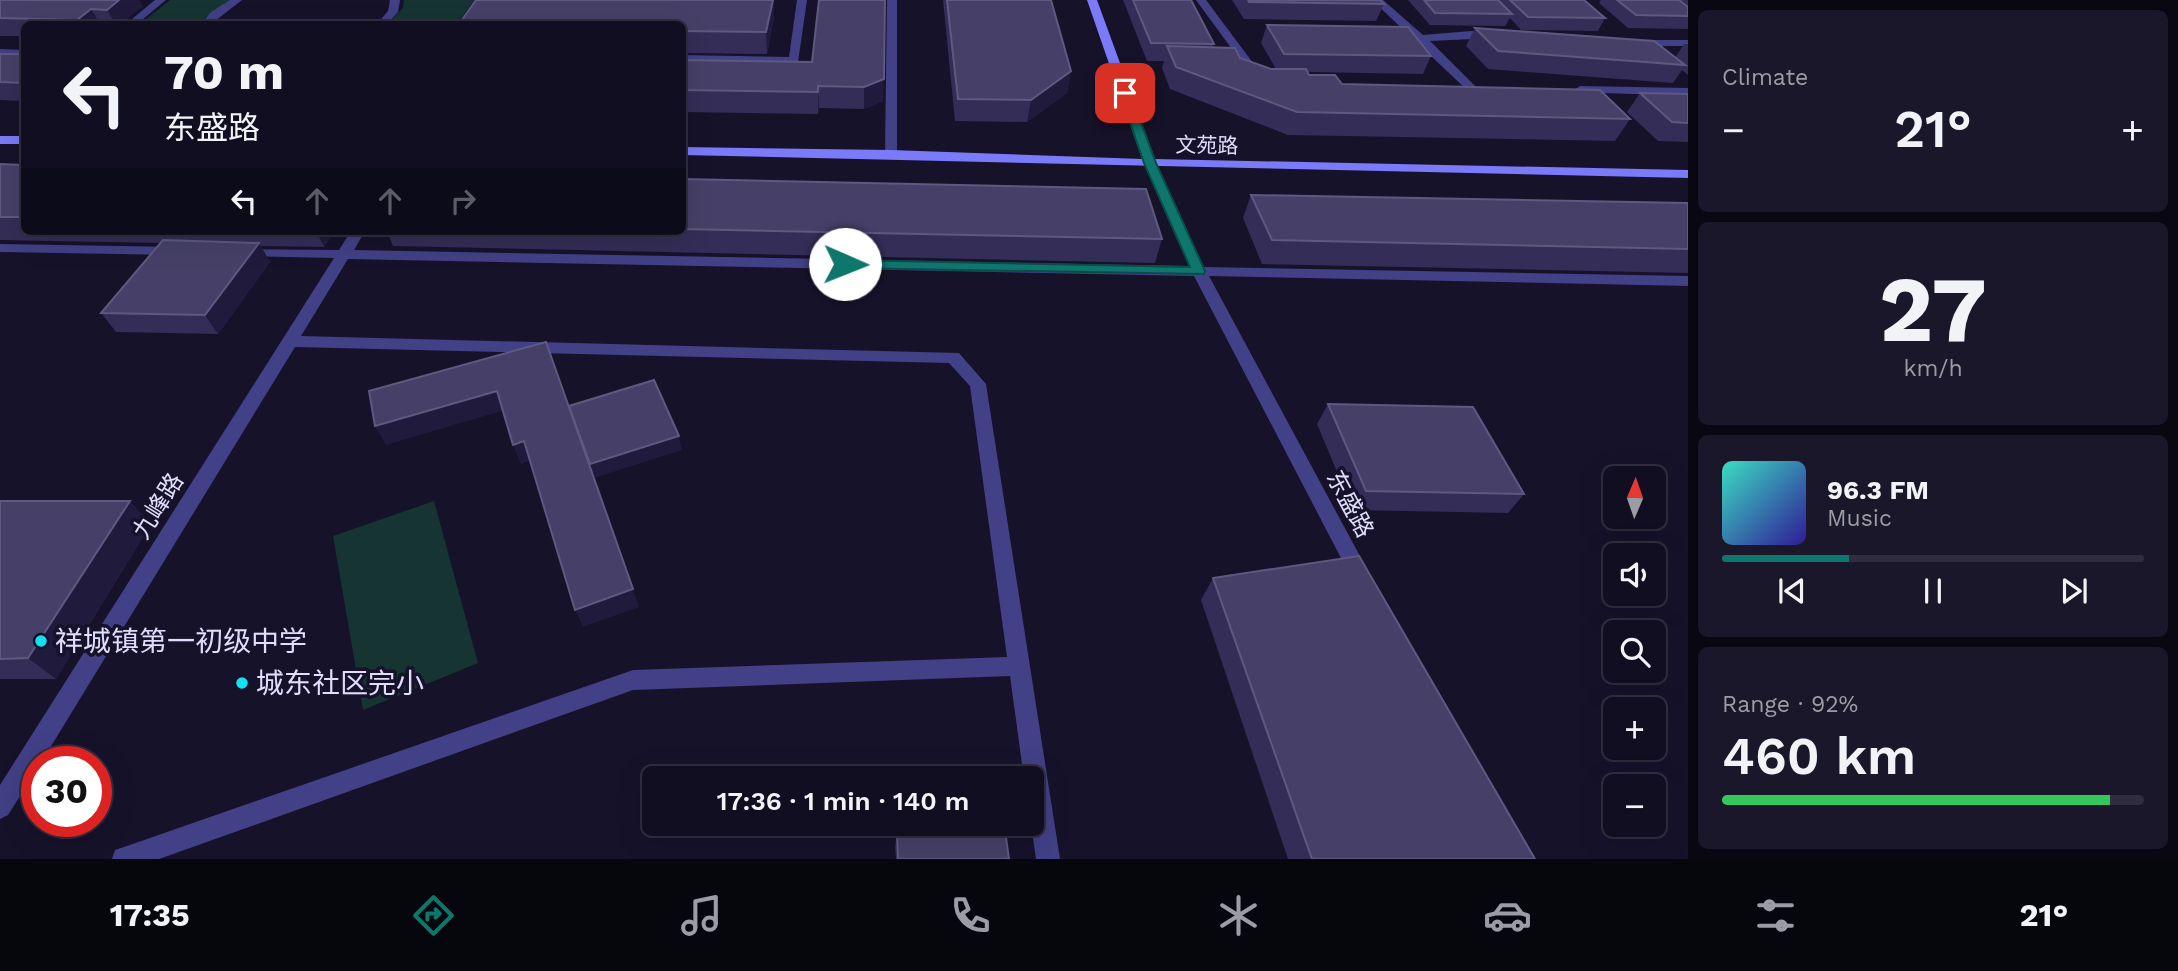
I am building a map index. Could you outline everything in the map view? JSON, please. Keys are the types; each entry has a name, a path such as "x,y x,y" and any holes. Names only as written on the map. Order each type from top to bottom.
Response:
{"main road":[{"path":"1092,0 1150,163"},
{"path":"0,140 21,140"},
{"name":"文苑路","path":"686,151 1688,174"}],"street":[{"path":"135,21 161,0"},
{"path":"209,21 237,0"},
{"path":"385,21 393,12 395,0"},
{"path":"686,58 794,60 802,0"},
{"path":"891,154 892,0"},
{"path":"1201,0 1252,69 1271,77"},
{"path":"1377,0 1421,38 1472,89"},
{"path":"1421,38 1471,34 1511,36"},
{"path":"1619,43 1688,43"},
{"path":"0,52 21,53"},
{"path":"1458,88 1485,89"},
{"path":"1566,90 1688,92"},
{"name":"东盛路","path":"1150,163 1199,271 1372,597"},
{"name":"九峰路","path":"0,807 355,235"},
{"path":"0,248 192,251"},
{"path":"219,252 1688,281"},
{"path":"289,341 953,357 978,384 1048,859"},
{"path":"124,859 633,680 1020,666"}],"green space":[{"path":"170,0 234,0 202,21 144,21"},
{"path":"404,0 474,0 459,21 390,21 403,8"},
{"path":"434,501 478,663 363,710 333,536"}],"building":[{"path":"0,0 119,0 107,10 91,9 77,20 0,18"},
{"path":"476,0 773,0 766,32 686,31 686,21 461,21"},
{"path":"819,0 885,0 884,79 864,87 818,86 818,92 686,90 686,60 812,62"},
{"path":"947,0 1051,0 1071,71 1031,100 958,99"},
{"path":"1133,0 1191,0 1214,44 1151,43"},
{"path":"1248,0 1380,0 1384,4 1249,2"},
{"path":"1424,0 1498,0 1512,14 1435,13"},
{"path":"1510,0 1584,0 1605,18 1528,17"},
{"path":"1617,0 1679,0 1688,7 1688,16 1636,15"},
{"path":"1267,25 1408,27 1431,56 1284,54"},
{"path":"1475,28 1654,41 1685,65 1498,51"},
{"path":"1167,46 1235,48 1240,58 1271,69 1306,69 1309,75 1335,75 1342,84 1600,90 1630,119 1297,112 1176,67"},
{"path":"0,54 21,54 21,83 0,82"},
{"path":"1640,93 1688,94 1688,123 1672,122"},
{"path":"0,164 21,165 21,217 0,217"},
{"path":"686,179 1146,189 1162,239 686,229"},
{"path":"1251,195 1688,203 1688,249 1272,240"},
{"path":"163,240 259,243 205,315 101,313"},
{"path":"546,342 633,589 575,610 524,441 513,445 497,391 375,426 369,391"},
{"path":"654,380 679,436 590,464 569,406"},
{"path":"1328,404 1473,407 1524,494 1366,491"},
{"path":"0,501 130,501 28,658 0,659"},
{"path":"1359,556 1535,859 1312,859 1213,578"},
{"path":"897,836 1006,836 1009,859 898,859"}],"place":[{"name":"祥城镇第一初级中学","path":"41,641"},
{"name":"城东社区完小","path":"242,683"}],"route":[{"path":"845,264 1199,271 1150,163 1125,93"}]}
